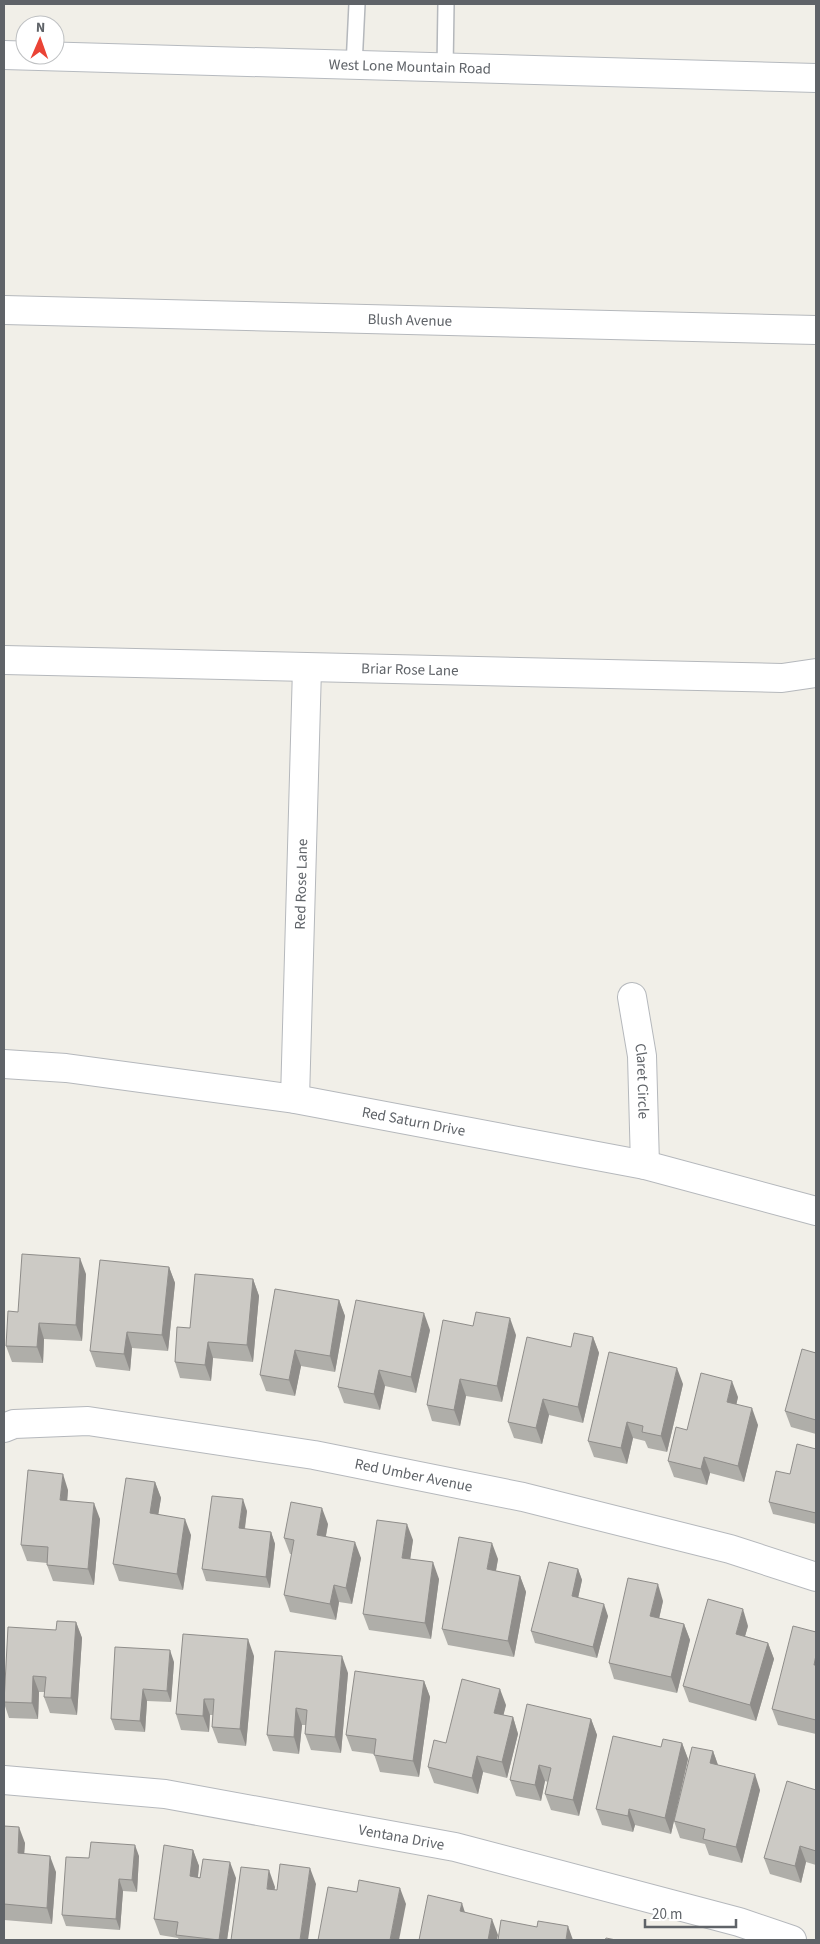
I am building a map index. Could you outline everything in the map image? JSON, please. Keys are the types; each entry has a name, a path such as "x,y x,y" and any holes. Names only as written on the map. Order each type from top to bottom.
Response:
{"street":[{"name":"West Lone Mountain Road","path":"4,55 816,78"},
{"name":"Blush Avenue","path":"4,310 816,330"},
{"name":"Briar Rose Lane","path":"4,660 782,678 816,672"},
{"name":"Red Rose Lane","path":"296,1099 307,668"},
{"name":"Claret Circle","path":"632,997 642,1056 645,1165"},
{"name":"Red Saturn Drive","path":"4,1064 66,1068 296,1099 645,1165 816,1211"},
{"name":"Red Umber Avenue","path":"4,1428 14,1424 88,1421 314,1456 524,1497 730,1550 816,1577"},
{"name":"Ventana Drive","path":"4,1780 165,1794 455,1847 739,1922 792,1940"}],"lane":[{"path":"354,66 358,4"},
{"path":"444,68 446,4"}],"building":[{"path":"22,1254 80,1258 76,1325 39,1323 37,1347 6,1346 8,1311 18,1312"},
{"path":"100,1260 169,1267 162,1335 127,1332 124,1354 90,1351"},
{"path":"195,1274 253,1279 247,1345 208,1342 205,1365 175,1362 177,1327 190,1328"},
{"path":"275,1289 339,1300 330,1356 295,1350 289,1380 260,1375"},
{"path":"356,1300 424,1313 411,1377 379,1370 374,1394 338,1387"},
{"path":"476,1312 510,1318 497,1386 460,1379 454,1410 427,1405 443,1320 473,1326"},
{"path":"574,1333 593,1337 578,1407 543,1399 536,1428 508,1422 527,1337 571,1347"},
{"path":"802,1349 816,1353 816,1420 785,1411"},
{"path":"609,1352 677,1368 661,1436 642,1432 643,1426 627,1422 621,1448 588,1441"},
{"path":"701,1373 732,1381 727,1402 752,1408 738,1466 704,1457 701,1469 668,1461 676,1427 687,1430"},
{"path":"797,1444 816,1449 816,1513 769,1502 776,1471 790,1474"},
{"path":"28,1470 63,1474 60,1500 94,1503 88,1569 47,1565 48,1547 21,1545"},
{"path":"126,1478 155,1482 150,1513 185,1519 177,1574 113,1564"},
{"path":"212,1496 243,1499 239,1528 271,1532 266,1577 202,1569"},
{"path":"291,1502 322,1508 317,1535 355,1542 346,1588 334,1585 330,1604 284,1595 294,1540 284,1538"},
{"path":"377,1520 407,1524 402,1558 433,1562 425,1623 363,1614"},
{"path":"459,1537 492,1543 487,1569 520,1576 508,1641 442,1629"},
{"path":"549,1562 578,1569 572,1596 604,1604 593,1647 531,1631"},
{"path":"628,1578 658,1584 650,1616 684,1624 671,1677 609,1663"},
{"path":"708,1599 743,1609 736,1634 768,1643 750,1705 683,1686"},
{"path":"57,1621 76,1622 71,1698 44,1697 46,1677 33,1676 32,1703 4,1702 8,1627 56,1630"},
{"path":"793,1626 816,1632 814,1665 816,1665 816,1720 772,1709"},
{"path":"183,1634 248,1639 240,1729 212,1727 214,1699 204,1699 203,1716 176,1714"},
{"path":"115,1647 170,1650 167,1691 143,1689 140,1721 111,1719"},
{"path":"275,1651 342,1656 335,1737 305,1734 307,1710 296,1708 294,1737 267,1735"},
{"path":"355,1671 424,1681 413,1761 374,1755 376,1739 346,1735"},
{"path":"462,1679 500,1689 494,1713 513,1717 502,1762 477,1756 472,1778 428,1767 434,1740 446,1743"},
{"path":"527,1704 591,1719 573,1800 545,1794 551,1768 539,1765 535,1785 510,1780"},
{"path":"613,1736 661,1747 663,1739 682,1743 665,1818 629,1809 628,1816 596,1809"},
{"path":"692,1747 713,1751 710,1763 755,1774 736,1847 703,1839 705,1829 674,1821"},
{"path":"787,1781 816,1790 816,1851 800,1846 795,1866 764,1858"},
{"path":"4,1826 19,1827 18,1853 50,1856 47,1908 4,1904"},
{"path":"91,1842 135,1845 132,1880 119,1879 116,1919 62,1915 66,1857 89,1858"},
{"path":"164,1845 193,1850 190,1876 200,1878 203,1859 230,1862 219,1940 176,1935 178,1922 154,1919"},
{"path":"280,1864 310,1868 300,1940 231,1940 241,1867 269,1870 267,1889 277,1890"},
{"path":"359,1880 400,1888 390,1940 318,1940 328,1887 357,1892"},
{"path":"428,1895 462,1903 460,1911 492,1919 488,1940 419,1940"},
{"path":"501,1920 537,1927 538,1921 568,1926 566,1940 498,1940"}]}
